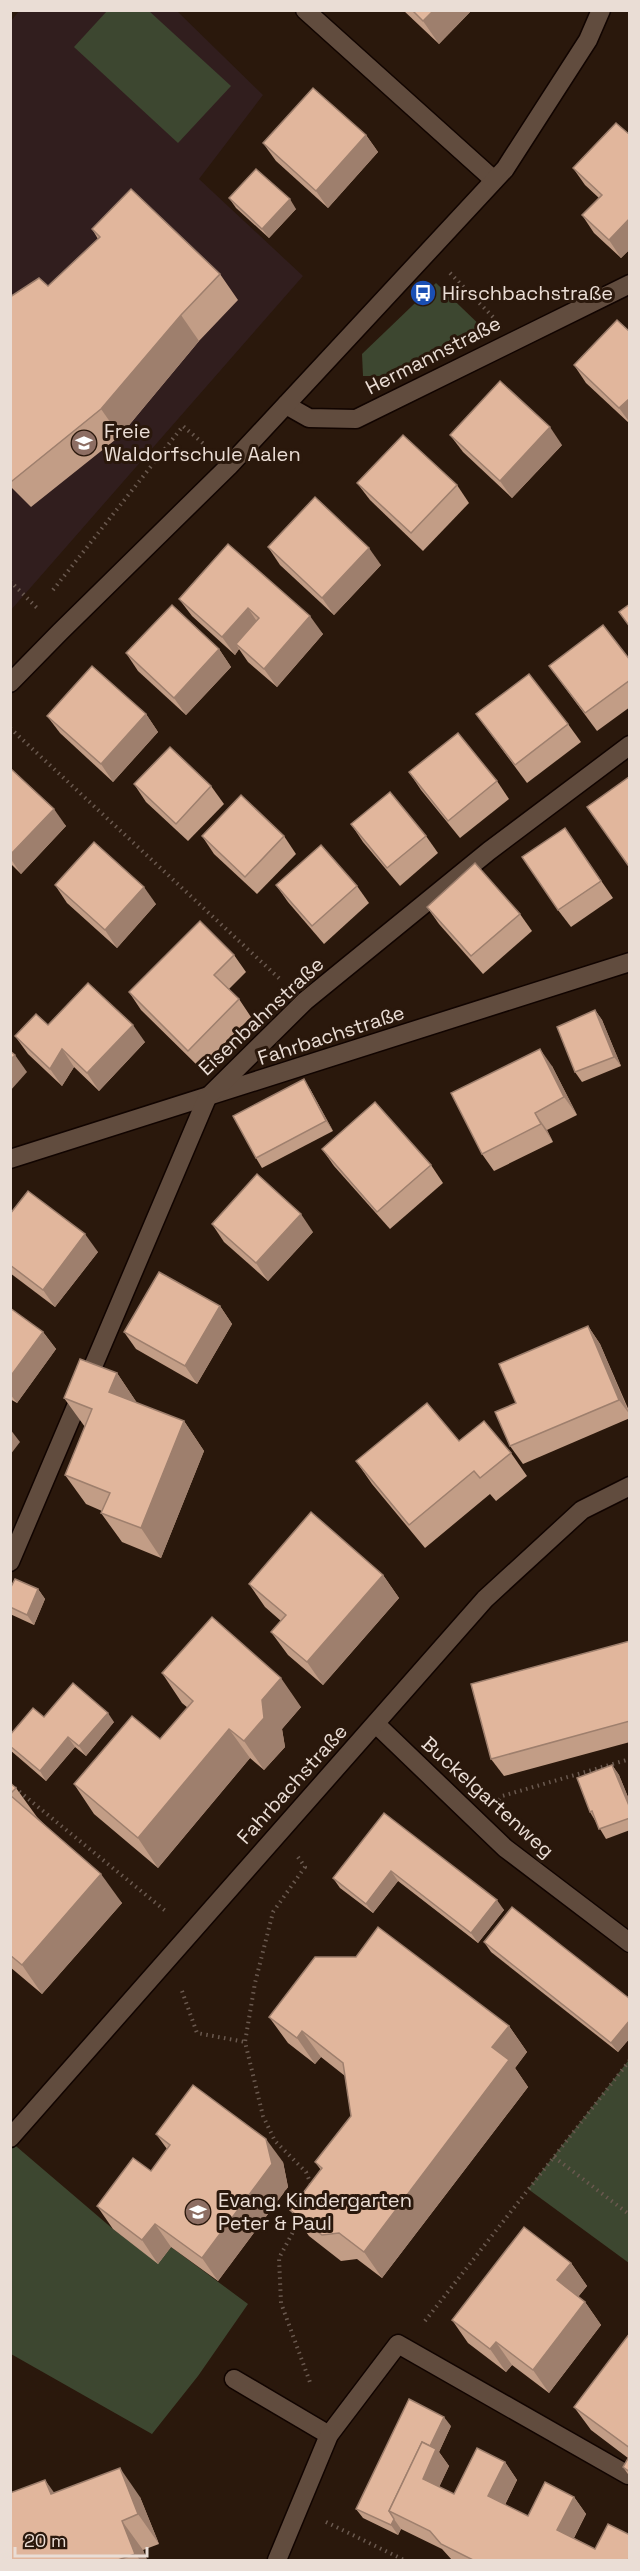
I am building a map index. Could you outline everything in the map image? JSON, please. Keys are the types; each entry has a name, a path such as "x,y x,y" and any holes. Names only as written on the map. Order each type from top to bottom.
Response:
{"street":[{"path":"304,10 494,180"},
{"path":"10,684 229,466 505,169 582,50 601,10"},
{"name":"Hermannstraße","path":"286,405 309,418 356,419 515,338 630,284"},
{"name":"Eisenbahnstraße","path":"10,1562 207,1098 305,1002 489,851 630,745"},
{"name":"Fahrbachstraße","path":"10,1159 630,962"},
{"name":"Fahrbachstraße","path":"10,2138 485,1599 582,1510 630,1486"},
{"name":"Buckelgartenweg","path":"376,1724 505,1848 630,1943"},
{"path":"276,2560 329,2435 398,2344 628,2475"},
{"path":"234,2379 329,2435"}],"path":[{"path":"459,282 515,338"},
{"path":"52,591 183,426 229,466"},
{"path":"10,581 38,609 45,600"},
{"path":"10,728 305,1002"},
{"path":"479,1824 502,1796 630,1759"},
{"path":"10,1784 191,1932"},
{"path":"279,1833 305,1867 273,1912 255,1983 245,2042 263,2116 275,2141 306,2172 314,2193"},
{"path":"185,1999 197,2033 245,2042"},
{"path":"398,2344 419,2329 630,2060"},
{"path":"554,2157 630,2215"},
{"path":"304,2211 279,2259 281,2303 329,2435"},
{"path":"298,2508 404,2560"}],"shaded area":[{"name":"Freie Waldorfschule Aalen","path":"19,11 177,11 263,95 199,179 303,276 11,610 11,21"}],"green space":[{"path":"107,11 149,11 231,86 178,143 74,47"},
{"path":"436,283 487,332 393,376 363,376 362,354"},
{"path":"628,2061 630,2062 629,2263 528,2189"},
{"path":"10,2141 113,2229 158,2263 171,2247 248,2304 198,2376 152,2434 11,2354"}],"building":[{"path":"412,10 434,10 423,21"},
{"path":"313,88 366,135 316,191 263,143"},
{"path":"616,123 630,135 630,218 609,240 582,215 602,195 573,168"},
{"path":"256,169 290,199 262,229 229,198"},
{"path":"131,189 220,274 181,315 101,409 12,481 10,479 10,297 39,278 48,286 100,237 92,229"},
{"path":"617,320 630,332 630,398 619,408 574,365"},
{"path":"500,381 550,427 500,481 450,435"},
{"path":"403,435 457,485 411,533 357,483"},
{"path":"315,497 369,548 322,598 268,547"},
{"path":"228,544 310,616 264,669 236,644 259,618 248,608 222,637 179,599"},
{"path":"630,604 630,627 619,612"},
{"path":"172,605 219,649 174,698 126,653"},
{"path":"603,625 630,660 630,680 585,713 549,666"},
{"path":"92,666 146,714 101,764 47,716"},
{"path":"529,674 568,724 515,765 476,714"},
{"path":"458,733 497,781 448,821 409,772"},
{"path":"170,747 211,786 176,824 134,784"},
{"path":"10,768 54,809 10,855"},
{"path":"629,777 630,864 628,865 587,807"},
{"path":"390,792 426,836 387,868 351,824"},
{"path":"241,795 284,836 245,877 202,836"},
{"path":"565,828 601,881 558,910 522,857"},
{"path":"94,842 144,887 105,930 55,885"},
{"path":"321,845 357,886 312,926 276,885"},
{"path":"475,863 520,914 471,956 427,907"},
{"path":"200,921 234,955 214,975 239,999 188,1051 129,992"},
{"path":"88,983 133,1025 87,1073 62,1049 50,1069 15,1036 36,1014 48,1025"},
{"path":"595,1010 614,1057 575,1072 557,1027"},
{"path":"540,1049 564,1097 535,1113 541,1124 482,1154 451,1093"},
{"path":"304,1079 326,1121 256,1158 233,1116"},
{"path":"375,1102 431,1165 377,1212 322,1149"},
{"path":"257,1174 301,1214 256,1263 212,1224"},
{"path":"28,1191 85,1234 43,1290 10,1265 10,1214"},
{"path":"159,1272 220,1306 185,1366 124,1332"},
{"path":"10,1308 43,1332 10,1377"},
{"path":"588,1326 619,1400 510,1446 495,1412 516,1403 499,1364"},
{"path":"80,1359 117,1373 109,1392 184,1421 141,1528 101,1513 110,1493 65,1475 92,1409 64,1398"},
{"path":"427,1403 459,1441 484,1421 511,1453 480,1478 474,1471 409,1525 356,1461"},
{"path":"311,1512 383,1575 307,1662 271,1632 286,1615 249,1584"},
{"path":"15,1579 38,1589 27,1615 10,1607 10,1589"},
{"path":"212,1617 281,1678 262,1700 264,1718 244,1741 229,1729 138,1838 74,1784 132,1716 160,1739 193,1701 162,1673"},
{"path":"630,1641 630,1721 491,1759 471,1684"},
{"path":"73,1683 108,1713 79,1746 68,1737 40,1771 10,1746 10,1735 33,1708 44,1717"},
{"path":"612,1765 630,1808 630,1818 599,1829 577,1778"},
{"path":"10,1783 16,1788 10,1794"},
{"path":"10,1795 101,1874 22,1965 10,1955"},
{"path":"384,1813 497,1900 471,1933 391,1871 366,1904 333,1878"},
{"path":"512,1907 630,1999 630,2020 611,2043 484,1942"},
{"path":"378,1927 509,2026 492,2047 509,2060 364,2252 339,2233 322,2235 290,2210 322,2168 315,2162 351,2116 343,2063 302,2031 297,2038 269,2017 315,1957 356,1957"},
{"name":"Evang. Kindergarten Peter & Paul","path":"193,2085 266,2139 272,2164 202,2258 155,2224 142,2240 97,2206 133,2158 151,2171 170,2145 156,2134"},
{"path":"524,2227 571,2263 557,2280 585,2302 533,2370 496,2342 490,2349 452,2320"},
{"path":"630,2333 630,2448 574,2407"},
{"path":"409,2399 444,2417 430,2446 422,2442 389,2511 394,2519 391,2525 356,2509"},
{"path":"422,2442 436,2449 423,2479 454,2494 477,2448 505,2462 488,2496 528,2516 545,2482 574,2497 557,2530 595,2549 608,2524 630,2535 630,2557 628,2560 473,2560 441,2544 430,2531 389,2511"},
{"path":"630,2455 630,2472 623,2467"},
{"path":"120,2468 138,2514 122,2521 135,2554 118,2560 10,2560 10,2493 45,2480 51,2494"}],"place":[{"name":"Hirschbachstraße","path":"423,293"},
{"name":"Freie Waldorfschule Aalen","path":"84,443"},
{"name":"Evang. Kindergarten Peter & Paul","path":"198,2212"}]}
